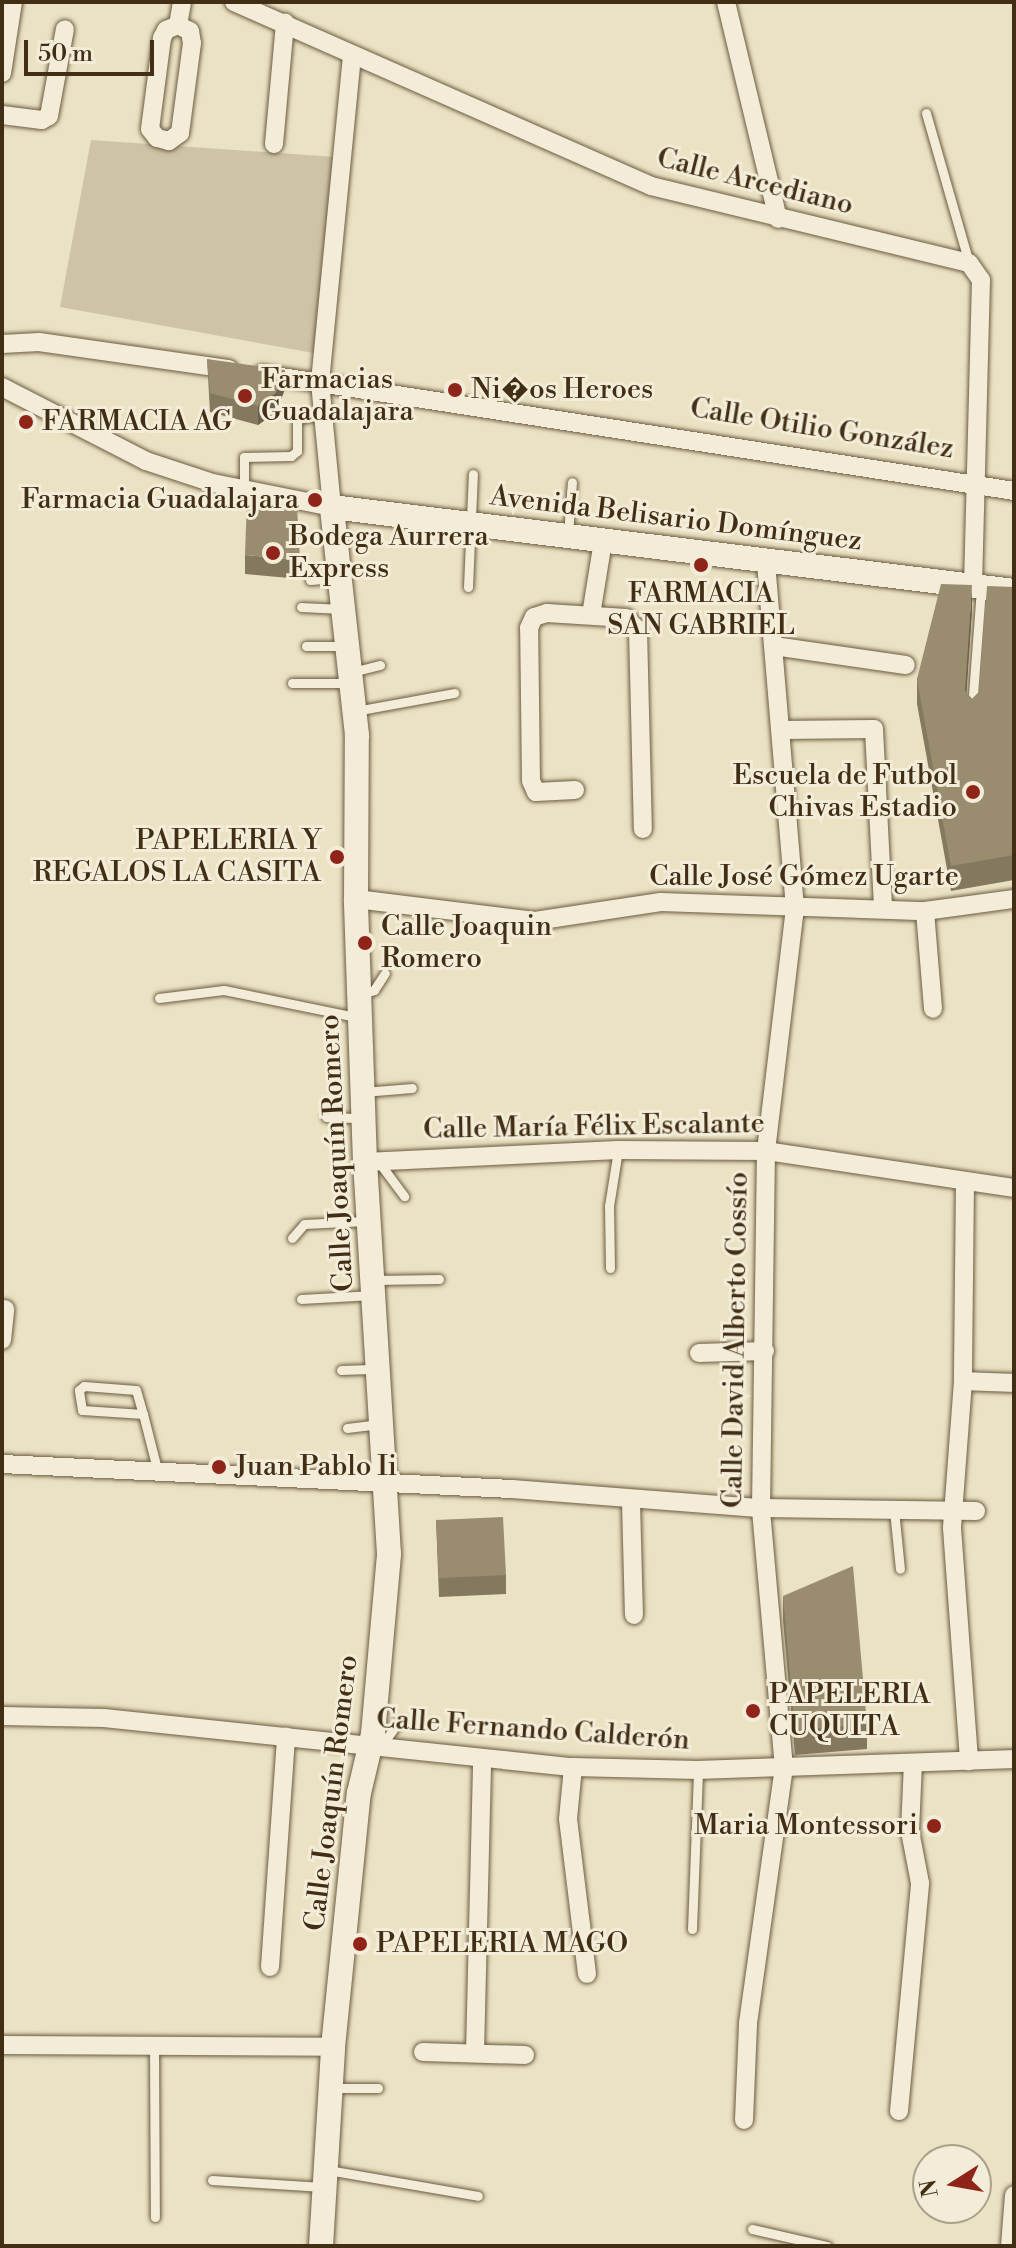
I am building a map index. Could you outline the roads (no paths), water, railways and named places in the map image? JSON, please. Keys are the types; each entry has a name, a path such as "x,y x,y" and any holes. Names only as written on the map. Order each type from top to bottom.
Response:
{"street":[{"path":"2,73 13,2"},
{"path":"178,25 182,2"},
{"name":"Calle Arcediano","path":"234,2 651,186 969,263"},
{"path":"726,2 778,219"},
{"path":"274,144 285,22"},
{"path":"178,25 190,31 192,43 180,133 169,141 157,138 150,129 162,38 166,30 178,25"},
{"path":"2,115 42,120 49,116 65,29"},
{"name":"Calle Joaquín Romero","path":"321,2246 333,2047 359,1793 375,1748 389,1554 369,1221 371,1160 364,1118 356,899 355,711 347,610 320,415 320,382 352,56"},
{"path":"969,263 981,280 977,587"},
{"name":"Calle Otilio González","path":"2,344 39,342 320,382 976,481 1014,491"},
{"path":"2,387 146,461 244,490 332,507"},
{"name":"Avenida Belisario Domínguez","path":"332,507 1014,591"},
{"path":"591,615 603,541"},
{"name":"Calle David Alberto Cossío","path":"744,2120 748,2023 784,1768 761,1508 766,1151 795,908 766,560"},
{"path":"575,790 536,792 531,781 529,628 534,617 547,613 626,618 638,630 643,829"},
{"path":"774,646 906,665"},
{"path":"782,730 874,729 883,909"},
{"name":"Calle José Gómez Ugarte","path":"356,899 535,921 661,902 925,911 1014,899"},
{"path":"925,911 933,1009"},
{"name":"Calle María Félix Escalante","path":"371,1160 618,1150 766,1151 1014,1188"},
{"path":"965,1181 963,1381 956,1510 952,1528 969,1761"},
{"path":"2,1340 5,1309"},
{"path":"699,1353 765,1351"},
{"path":"963,1381 1014,1383"},
{"path":"2,1464 386,1483 631,1502 761,1508 976,1511"},
{"path":"631,1502 634,1615"},
{"name":"Calle Fernando Calderón","path":"2,1716 104,1718 482,1760 573,1767 698,1770 1014,1759"},
{"path":"270,1967 286,1737"},
{"path":"475,2053 482,1760"},
{"path":"899,2111 920,1883 910,1831 913,1763"},
{"path":"573,1767 568,1819 587,1974"},
{"path":"2,2045 333,2047"},
{"path":"423,2052 525,2055"},
{"path":"1010,2246 1014,2195"}],"lane":[{"path":"926,113 969,263"},
{"path":"244,490 244,457 291,456 297,451 297,419 320,415"},
{"path":"468,587 473,474"},
{"path":"568,536 572,482"},
{"path":"310,580 343,578"},
{"path":"972,716 977,587"},
{"path":"301,607 347,610"},
{"path":"306,646 350,646"},
{"path":"292,683 352,677 380,665"},
{"path":"355,711 454,693"},
{"path":"159,998 224,990 360,1006 385,973"},
{"path":"363,1093 412,1088"},
{"path":"326,1117 364,1118"},
{"path":"610,1268 609,1206 618,1150"},
{"path":"371,1160 404,1196"},
{"path":"292,1238 304,1224 369,1221"},
{"path":"301,1299 439,1279"},
{"path":"341,1370 378,1369"},
{"path":"143,1414 82,1410 79,1390 84,1386 131,1387 143,1414 158,1473"},
{"path":"347,1428 382,1424"},
{"path":"894,1510 900,1569"},
{"path":"375,1748 399,1721"},
{"path":"692,1929 698,1770"},
{"path":"154,2046 155,2217"},
{"path":"330,2088 378,2088"},
{"path":"212,2180 324,2179 478,2196"},
{"path":"752,2229 827,2246"}],"place":[{"name":"Ni�os Heroes","path":"455,390"},
{"name":"Farmacias Guadalajara","path":"245,396"},
{"name":"FARMACIA AG","path":"26,422"},
{"name":"Farmacia Guadalajara","path":"315,500"},
{"name":"Bodega Aurrera Express","path":"273,553"},
{"name":"FARMACIA SAN GABRIEL","path":"701,565"},
{"name":"Escuela de Futbol Chivas Estadio","path":"973,792"},
{"name":"PAPELERIA Y REGALOS LA CASITA","path":"337,857"},
{"name":"Calle Joaquin Romero","path":"365,943"},
{"name":"Juan Pablo Ii","path":"219,1467"},
{"name":"PAPELERIA CUQUITA","path":"753,1711"},
{"name":"Maria Montessori","path":"934,1826"},
{"name":"PAPELERIA MAGO","path":"360,1944"}]}
